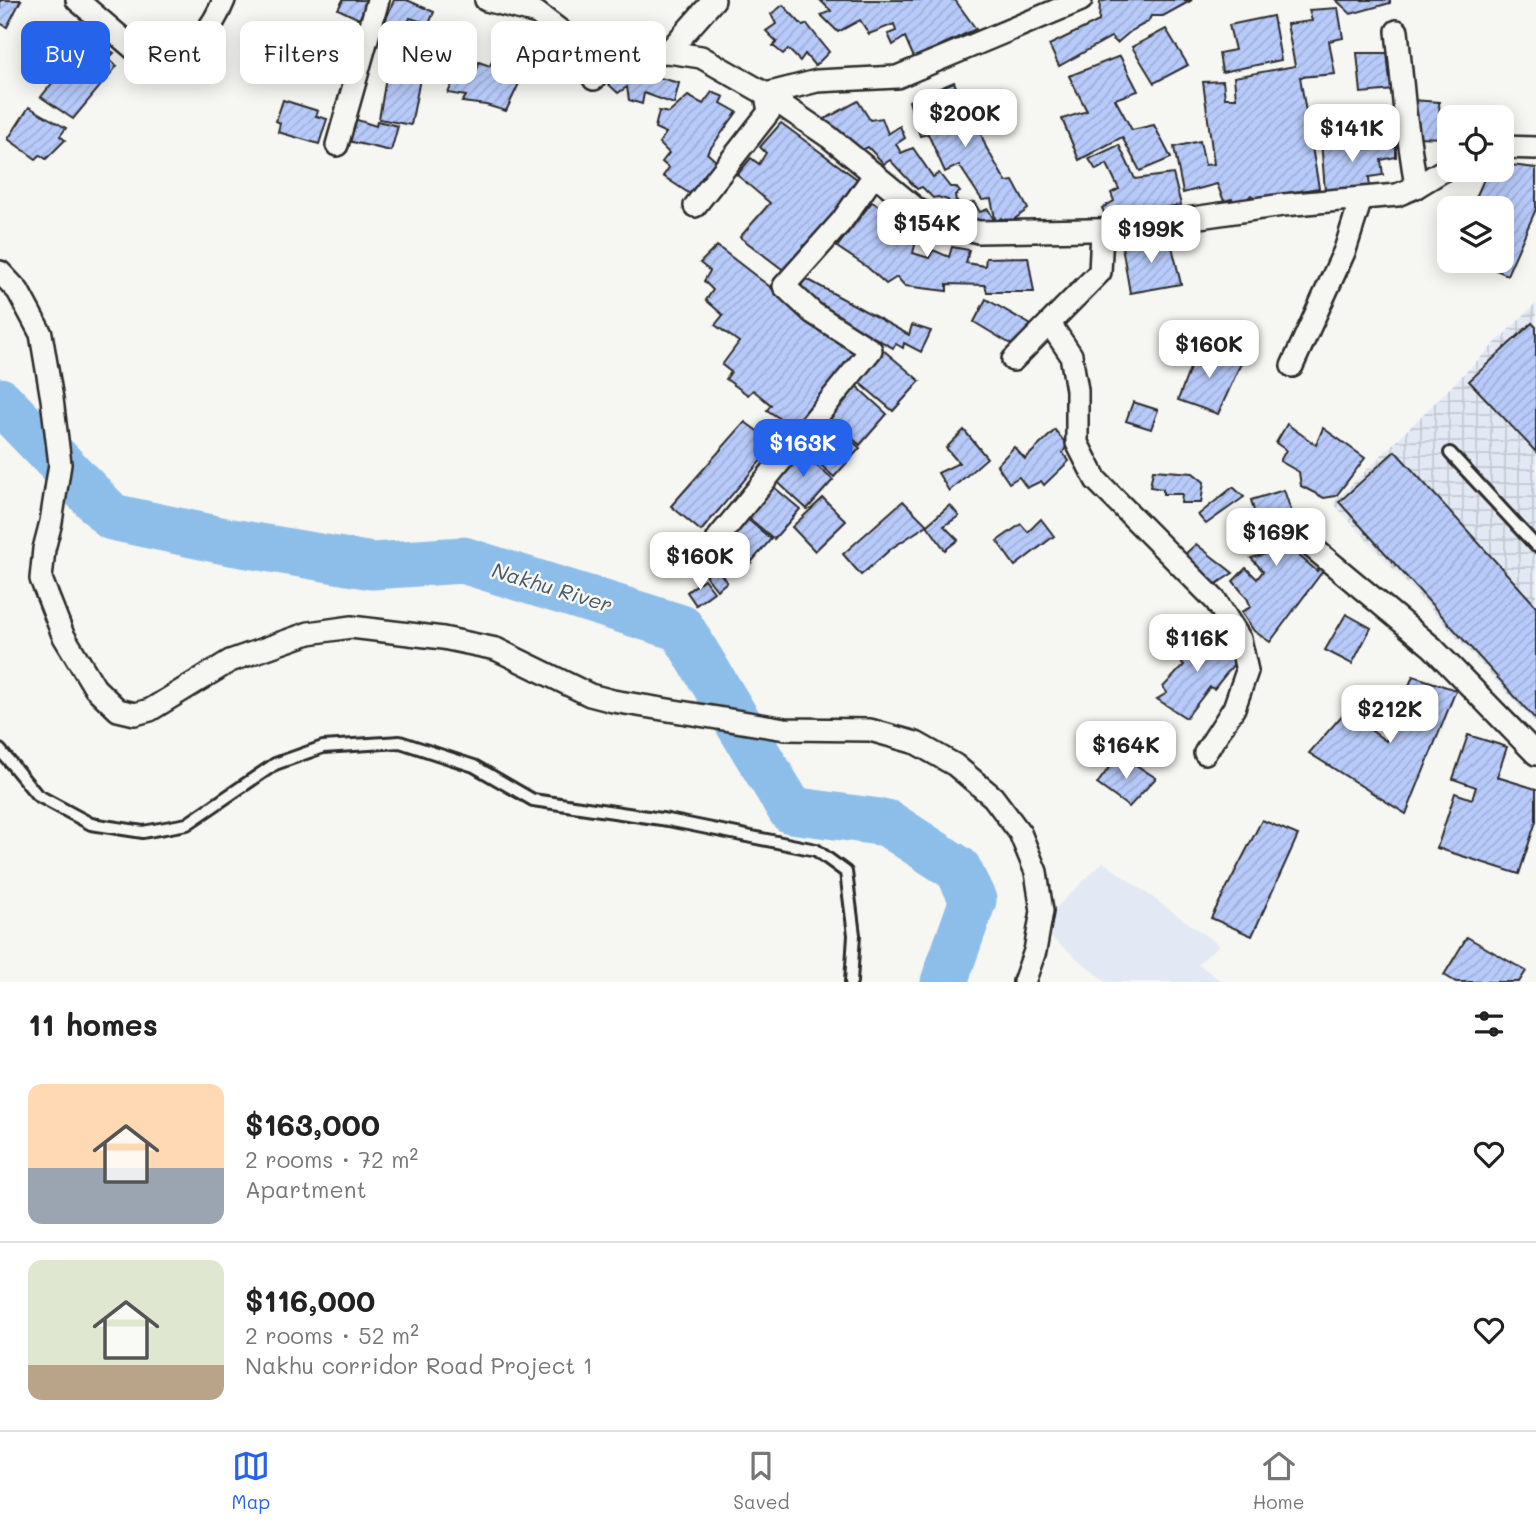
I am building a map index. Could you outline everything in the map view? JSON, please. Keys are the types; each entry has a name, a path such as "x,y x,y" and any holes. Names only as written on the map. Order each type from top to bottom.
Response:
{"street":[{"path":"77,0 139,53 172,61 201,40 224,0"},
{"path":"337,145 378,0"},
{"path":"486,0 537,13 548,21"},
{"path":"668,52 714,0"},
{"path":"766,94 817,81 897,77 1081,0"},
{"path":"1397,31 1416,187"},
{"path":"668,52 701,57 766,94 829,137 918,210 941,221 978,232 1102,232 1144,229 1193,218 1283,205 1397,195 1437,174"},
{"path":"695,206 769,112 766,94"},
{"path":"1514,148 1536,148"},
{"path":"718,538 871,350 813,313 783,286 841,222 876,174"},
{"path":"1292,366 1345,250 1361,199"},
{"path":"1013,359 1100,272 1102,232"},
{"path":"0,272 18,291 41,334 55,425 60,464 41,579 63,635 95,688 118,710 135,714 150,709 230,661 309,633 351,627 443,638 496,649 590,695 613,701 785,729 870,730 916,743 956,765 993,797 1020,833 1036,872 1042,911 1035,951 1024,982"},
{"path":"1050,324 1071,355 1077,390 1077,443 1096,480 1216,601 1240,639 1247,671 1234,708 1205,753"},
{"path":"1312,547 1432,647 1536,754"}],"lane":[{"path":"1450,453 1536,546"},
{"path":"0,750 37,795 91,824 143,832 187,824 275,764 310,751 323,747 400,742 474,766 533,800 668,820 816,850 846,872 854,935 851,982"}],"shaded area":[{"path":"1536,303 1536,724 1333,503"},
{"path":"1103,862 1219,945 1198,964 1223,982 1106,982 1037,926"}],"building":[{"path":"0,0 21,0 7,27 0,23"},
{"path":"343,0 370,0 359,19 338,9"},
{"path":"394,0 407,0 434,12 430,21 410,18 409,21 385,21"},
{"path":"820,0 955,0 976,29 914,58 905,37 893,45 888,34 896,31 894,24 869,34 860,20 838,32 821,15 831,11"},
{"path":"1192,0 1163,16 1151,16 1148,22 1117,43 1111,37 1059,66 1049,45 1099,21 1100,2"},
{"path":"1336,0 1390,0 1390,3 1351,14"},
{"path":"783,5 803,26 807,24 829,52 815,66 805,54 800,61 788,49 783,54 773,46 777,42 766,31 776,24 771,14"},
{"path":"1338,8 1343,38 1329,41 1335,74 1300,77 1319,188 1255,198 1251,195 1246,200 1234,203 1232,199 1224,201 1217,184 1183,193 1174,147 1200,141 1205,165 1214,164 1203,82 1223,81 1225,98 1236,98 1234,77 1295,66 1287,24 1312,21 1309,10"},
{"path":"1273,16 1281,60 1222,72 1219,53 1235,50 1229,25"},
{"path":"1166,29 1188,65 1154,83 1132,47"},
{"path":"1357,53 1389,53 1394,90 1361,93"},
{"path":"1120,56 1138,91 1115,99 1132,130 1154,125 1171,158 1140,171 1122,137 1079,160 1062,119 1087,111 1069,76"},
{"path":"110,61 117,66 110,74"},
{"path":"479,62 490,66 491,63 491,84 519,84 506,111 462,102 466,96 448,93 452,84 477,84"},
{"path":"666,79 679,83 674,104 644,93 642,104 629,100 627,87 618,93 608,84 666,84"},
{"path":"954,82 968,115 973,113 986,147 1006,182 1013,181 1028,209 1009,223 1001,218 996,223 991,199 982,200 959,165 945,172 928,134 920,136 909,101"},
{"path":"51,84 102,84 73,119 41,97"},
{"path":"385,84 419,84 411,125 379,119"},
{"path":"712,92 724,97 721,103 737,112 707,153 716,161 690,194 663,176 669,168 662,162 669,153 659,143 666,133 655,128 659,111 669,113 688,96 703,104"},
{"path":"283,100 318,111 316,116 327,119 319,144 278,132 280,123 276,121"},
{"path":"1412,100 1439,102 1437,138 1412,137"},
{"path":"858,101 870,120 882,118 888,134 900,126 905,138 896,144 901,153 913,148 933,177 939,173 950,187 956,187 960,192 955,195 956,201 965,205 974,202 980,212 988,209 996,223 971,225 953,210 948,200 933,198 922,187 917,189 890,160 884,164 868,147 856,153 829,134 823,120"},
{"path":"29,107 66,128 60,136 65,140 46,159 40,155 36,159 8,139"},
{"path":"354,119 376,126 377,121 398,126 391,151 348,141"},
{"path":"781,123 861,182 790,275 740,237 770,203 737,175 751,158 759,164 766,153 760,147"},
{"path":"1361,137 1363,149 1396,147 1396,157 1381,160 1383,175 1369,177 1370,190 1325,191 1321,140"},
{"path":"1119,145 1135,179 1173,174 1181,205 1134,212 1133,218 1109,224 1102,208 1114,201 1111,193 1119,189 1107,164 1096,170 1089,159"},
{"path":"1514,165 1536,168 1536,209 1514,259 1514,196 1477,196 1483,182 1514,182"},
{"path":"872,202 903,220 892,232 916,241 913,253 929,258 933,250 949,257 952,247 969,250 966,263 985,266 986,258 1028,257 1034,292 987,292 985,285 947,284 947,291 905,286 897,277 886,284 867,267 837,247"},
{"path":"1170,238 1181,284 1130,293 1122,246"},
{"path":"717,246 857,354 799,424 789,418 785,422 767,410 771,405 753,390 748,395 726,379 731,372 722,365 739,342 715,325 723,315 706,300 713,290 704,281 710,271 700,263"},
{"path":"805,278 909,335 912,325 931,331 921,352 904,343 903,348 896,344 893,348 797,295"},
{"path":"986,299 1033,326 1017,348 974,322"},
{"path":"1532,323 1536,327 1536,452 1469,381"},
{"path":"1198,347 1242,361 1218,414 1178,400"},
{"path":"882,349 920,381 893,411 855,379"},
{"path":"853,383 887,414 860,445 825,414"},
{"path":"1133,402 1158,410 1151,429 1126,421"},
{"path":"826,418 860,448 834,477 801,447"},
{"path":"745,422 775,444 701,531 671,506"},
{"path":"1287,424 1316,445 1323,428 1365,458 1336,496 1324,498 1301,486 1299,472 1280,461 1286,450 1276,443"},
{"path":"964,430 987,458 949,491 938,473 959,463 946,448"},
{"path":"1055,430 1067,445 1063,453 1069,461 1044,485 1041,481 1027,488 1019,477 1009,483 997,465 1014,447 1025,459"},
{"path":"798,449 833,480 807,509 772,477"},
{"path":"1395,451 1536,606 1536,720 1339,502"},
{"path":"1153,470 1193,473 1204,482 1201,503 1181,503 1182,494 1163,494 1163,489 1150,487"},
{"path":"769,483 800,509 774,539 743,513"},
{"path":"1233,487 1244,497 1206,524 1198,515"},
{"path":"1284,490 1302,543 1296,553 1317,571 1322,565 1325,568 1270,642 1254,631 1241,612 1251,607 1233,581 1246,568 1257,579 1263,571 1251,558 1266,554 1251,500"},
{"path":"823,498 846,521 815,551 792,527"},
{"path":"903,501 927,525 892,548 861,575 843,554"},
{"path":"950,505 959,516 944,526 958,540 945,550 927,525"},
{"path":"739,512 771,539 743,572 711,545"},
{"path":"1041,519 1054,536 1015,566 997,541 1021,524 1028,532"},
{"path":"1196,544 1233,573 1216,584 1182,557"},
{"path":"716,568 727,582 717,590 706,576"},
{"path":"704,579 714,592 696,605 687,592"},
{"path":"1346,614 1371,628 1352,664 1325,650"},
{"path":"1205,631 1237,660 1214,689 1210,687 1186,718 1157,699 1167,693 1163,687 1184,665 1178,658"},
{"path":"1413,676 1456,690 1406,814 1309,753 1345,712 1386,741"},
{"path":"1468,735 1507,747 1497,777 1536,789 1536,821 1519,874 1437,848 1455,793 1472,799 1476,787 1453,779"},
{"path":"1119,754 1156,778 1129,807 1097,784"},
{"path":"1262,820 1298,835 1252,936 1211,918"},
{"path":"1467,937 1526,971 1519,982 1456,982 1444,975"}],"waterway":[{"name":"Nakhu River","path":"0,401 112,517 225,541 372,566 463,560 681,628 791,810 887,823 958,869 973,900 944,982"}]}
